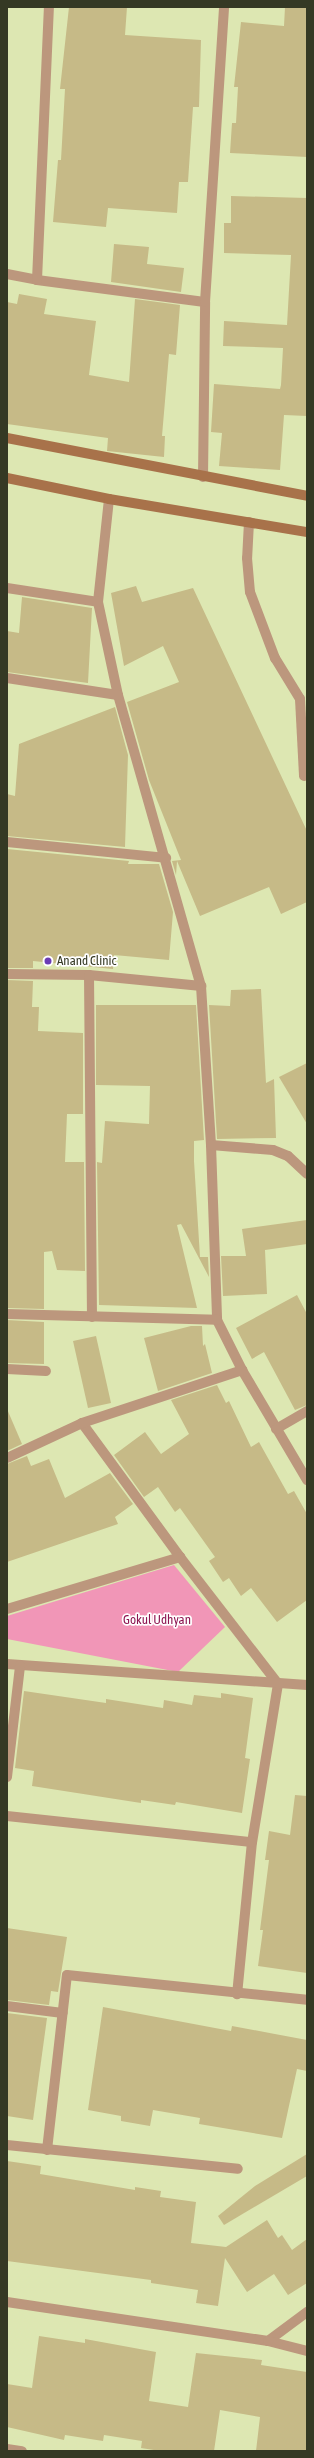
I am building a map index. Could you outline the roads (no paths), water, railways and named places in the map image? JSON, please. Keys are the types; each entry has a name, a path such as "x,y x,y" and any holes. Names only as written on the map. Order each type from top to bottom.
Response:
{"main road":[{"path":"7,438 307,496"},
{"path":"7,478 109,499 307,532"}],"street":[{"path":"37,280 49,7"},
{"path":"203,477 204,302 224,7"},
{"path":"7,274 37,280 204,302"},
{"path":"109,499 98,602 118,695 166,858 201,986 211,1145 217,1320 242,1370 307,1480"},
{"path":"249,522 247,558 250,592 275,658 303,696 304,776"},
{"path":"7,588 98,602"},
{"path":"7,678 118,695"},
{"path":"7,842 166,858"},
{"path":"7,974 89,975 201,986"},
{"path":"89,975 92,1317"},
{"path":"211,1145 274,1150 288,1156 307,1174"},
{"path":"7,1314 217,1320"},
{"path":"7,1369 46,1371"},
{"path":"7,1458 82,1423 242,1370"},
{"path":"276,1429 307,1411"},
{"path":"82,1423 180,1557 278,1684 252,1842 237,1994"},
{"path":"7,1609 180,1557"},
{"path":"7,1664 307,1685"},
{"path":"7,1777 20,1666"},
{"path":"7,1816 252,1842"},
{"path":"47,2150 67,1975 237,1994 307,2000"},
{"path":"7,2006 62,2013"},
{"path":"7,2145 238,2169"},
{"path":"7,2302 268,2341 307,2351"},
{"path":"268,2341 307,2312"},
{"path":"7,2449 22,2451"}],"place":[{"name":"Anand Clinic","path":"48,961"}],"park label":[{"name":"Gokul Udhyan","path":"157,1620"}]}
